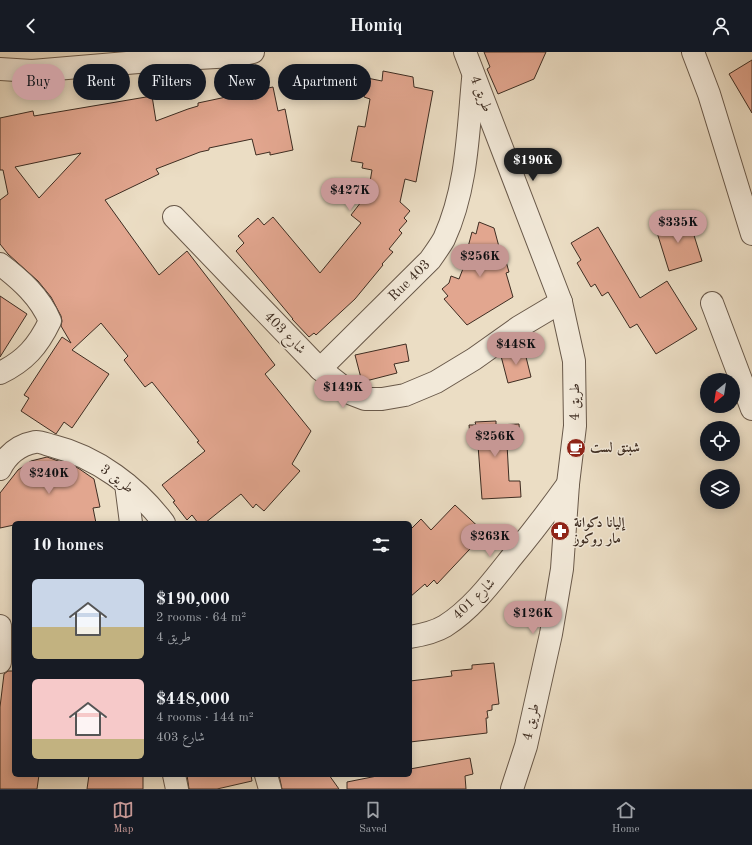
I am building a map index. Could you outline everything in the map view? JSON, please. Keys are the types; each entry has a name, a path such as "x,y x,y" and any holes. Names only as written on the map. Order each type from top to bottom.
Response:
{"street":[{"path":"0,69 32,71 162,60 234,56 254,52"},
{"name":"طريق 4","path":"465,52 562,302 574,361 575,426 568,484 562,569 551,634 526,746 512,789"},
{"path":"693,52 709,94 752,234"},
{"name":"Rue 403","path":"320,369 430,260 443,240 454,212 465,166 473,74"},
{"name":"شارع 403","path":"174,217 320,369 352,394 365,399 382,399 405,395 436,382 474,359 520,326 562,302"},
{"path":"0,264 12,273 39,300 50,321 38,344 23,359 0,373"},
{"path":"712,303 752,409"},
{"name":"طريق 3","path":"0,469 5,459 20,447 36,442 75,452 100,465 126,484 162,521"},
{"path":"126,484 131,521"},
{"name":"شارع 401","path":"412,637 423,635 444,626 468,608 488,588 568,484"},
{"path":"0,626 0,662"},
{"path":"174,777 177,789"},
{"path":"267,777 270,789"}],"building":[{"path":"484,52 546,52 534,79 498,94 487,69 490,67"},
{"path":"752,60 752,113 729,74"},
{"path":"383,71 413,77 414,87 433,91 416,182 405,179 400,202 410,211 404,218 407,221 399,230 402,233 389,249 393,252 382,264 383,265 355,299 316,335 314,333 309,337 292,319 236,251 244,243 238,236 258,218 264,225 273,217 320,273 361,223 351,215 368,193 372,170 362,168 363,163 351,161 358,126 365,127 371,100 371,79 382,81"},
{"path":"273,87 278,111 285,109 293,150 270,155 270,152 256,155 252,139 209,148 209,150 156,169 159,174 105,200 159,275 187,251 275,365 265,374 311,431 292,464 300,471 264,511 256,504 253,508 241,494 207,521 196,521 192,515 187,520 173,502 175,501 162,485 205,451 197,442 199,441 152,382 145,387 124,360 128,356 101,323 72,350 109,374 72,428 64,422 56,434 21,411 29,398 24,395 62,337 71,343 61,326 61,316 51,297 38,281 8,254 0,244 0,200 8,194 3,170 0,170 0,118 33,111 34,116 138,98 138,100 153,100 156,121 198,106 198,103 214,100 270,100 270,88","holes":["81,153 39,198 15,167"]},
{"path":"688,216 702,261 669,271 655,226"},
{"path":"479,222 494,228 502,258 505,258 509,272 506,273 513,297 467,325 444,299 448,296 442,289 449,283 451,276 459,279 471,248 468,247 472,232 476,234"},
{"path":"598,227 640,298 667,281 697,329 656,354 637,324 630,328 608,292 602,296 595,284 591,287 577,263 581,260 571,243"},
{"path":"0,296 27,314 0,357"},
{"path":"406,344 409,361 394,364 397,373 362,382 355,355"},
{"path":"524,349 531,377 508,383 501,356"},
{"path":"496,421 496,425 519,424 520,443 507,444 509,481 520,481 521,497 482,499 478,445 471,445 469,425 476,425 475,422"},
{"path":"47,457 78,468 94,479 100,507 93,508 96,521 12,521 12,525 0,528 0,493 18,470 31,461"},
{"path":"455,505 485,533 437,584 434,580 427,587 425,584 412,595 412,528 421,519 431,530"},
{"path":"494,663 499,704 492,705 492,710 487,711 487,733 412,742 412,681 452,676 451,671 472,669 472,665"},
{"path":"8,671 12,671 12,777 39,777 37,789 0,789 0,707 4,674"},
{"path":"470,758 473,774 465,776 466,789 347,789 347,782 372,777 412,777 412,769"},
{"path":"89,777 143,777 143,789 87,789"},
{"path":"187,777 251,777 252,781 217,789 189,789"},
{"path":"279,777 330,777 339,789 282,789"}],"place":[{"name":"شبنق لست","path":"576,448"},
{"name":"إليانا دكوانة مار روكوز","path":"560,531"}]}
